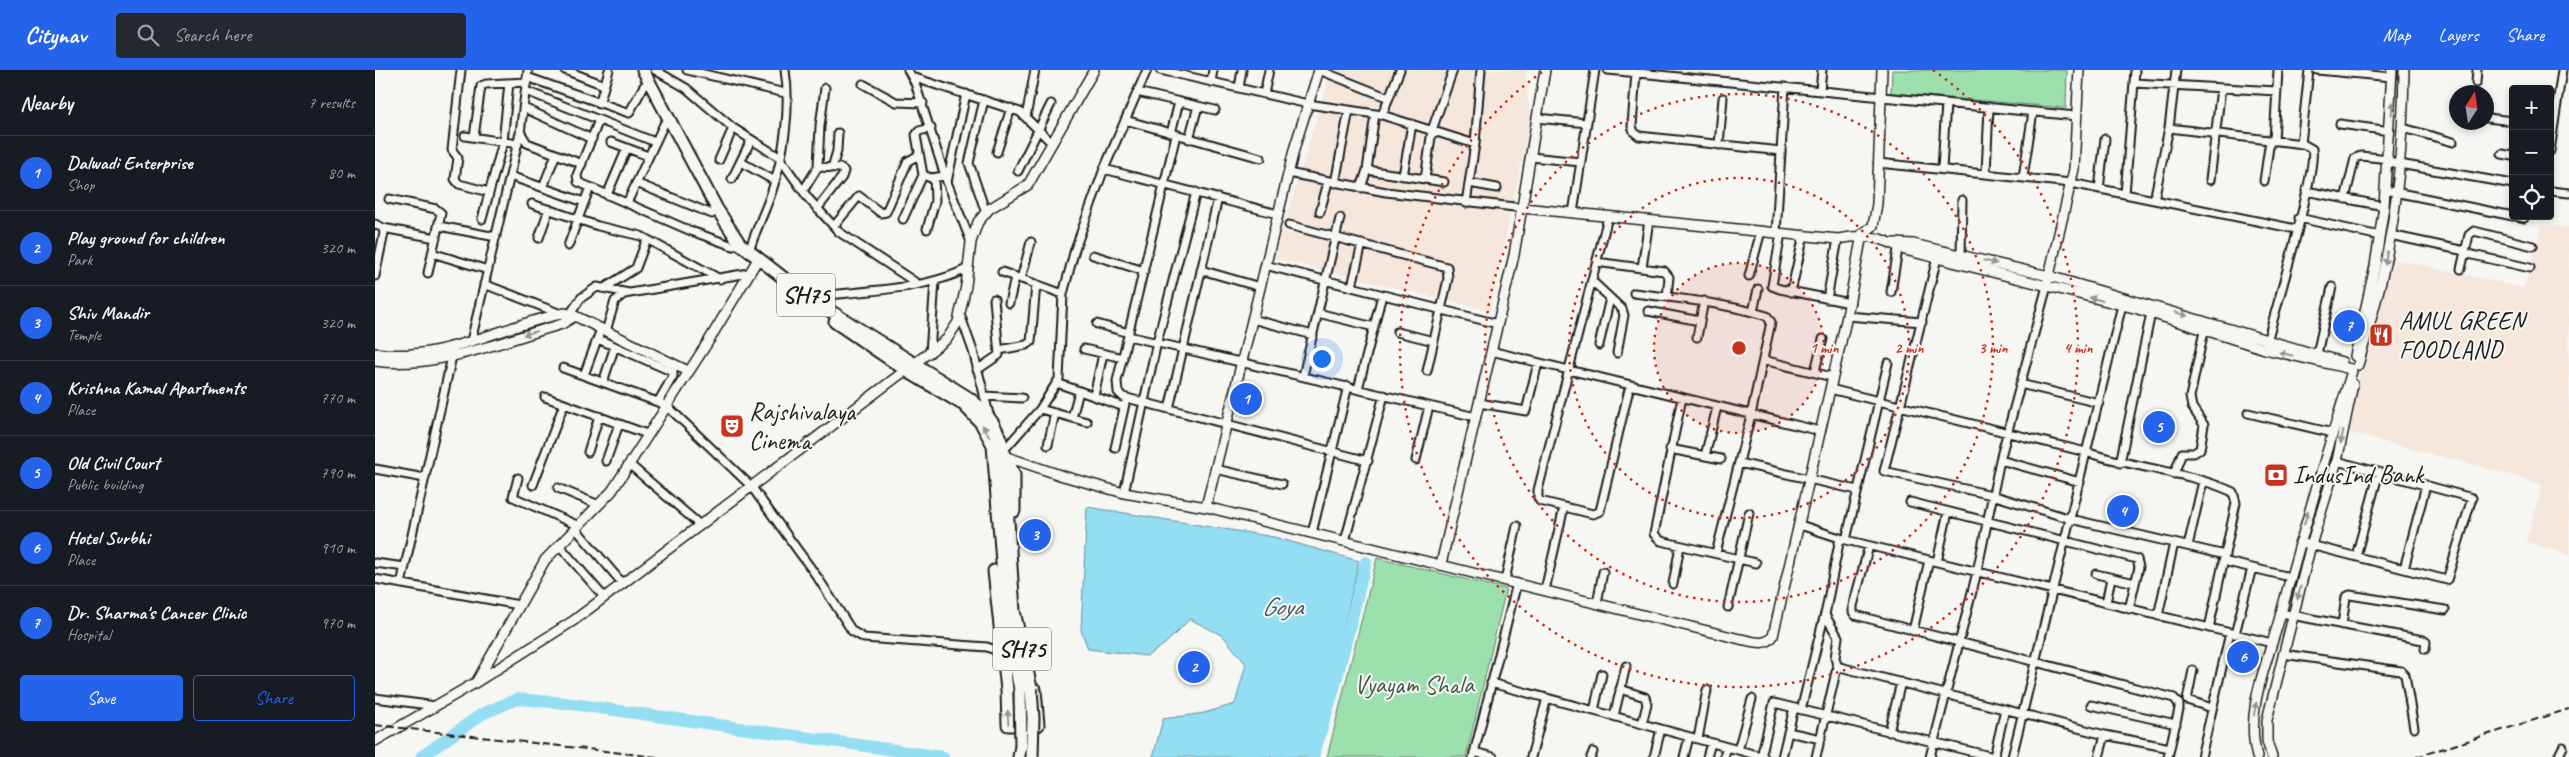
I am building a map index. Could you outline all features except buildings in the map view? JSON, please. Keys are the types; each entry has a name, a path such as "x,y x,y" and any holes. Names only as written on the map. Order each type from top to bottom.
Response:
{"main road":[{"name":"SH75","path":"636,70 712,214 733,246 753,262 911,367 964,405 989,436 993,459 1006,614 1033,718 1032,757"},
{"name":"SH75","path":"643,70 717,209 753,262"},
{"name":"SH75","path":"911,367 969,398 989,414 1005,453 1014,611 1025,689 1019,757"},
{"path":"993,459 988,481 1001,647 1007,690 1008,725 1038,725 1038,706 1019,610 1014,475 1005,453"}],"street":[{"path":"461,70 452,150 458,158 455,179 459,184 489,192"},
{"path":"565,70 604,86"},
{"path":"599,104 609,70"},
{"path":"655,70 686,88 733,128 779,157 817,209 834,226 866,250 918,284"},
{"path":"687,70 785,93"},
{"path":"662,403 688,371 753,262 775,181 785,122 785,93 787,84 785,70"},
{"path":"908,70 923,103 946,179 971,242"},
{"path":"1026,117 1035,70"},
{"path":"375,741 475,683 573,621 947,339 958,322 971,242 978,222 986,213 1028,185 1095,70"},
{"path":"993,459 1005,453 1040,409 1057,383 1063,294 1075,249 1105,169 1147,70"},
{"path":"1160,70 1308,104 1379,114 1475,144"},
{"path":"1211,82 1213,70"},
{"path":"1239,88 1242,70"},
{"path":"1264,94 1269,70"},
{"path":"1206,507 1288,173 1319,70 1389,98"},
{"path":"1361,188 1367,170 1379,114 1389,98 1400,70"},
{"path":"1425,179 1432,130 1453,70"},
{"path":"1466,203 1475,144 1481,70"},
{"path":"1441,564 1523,208 1545,70"},
{"path":"1573,213 1595,70"},
{"path":"1608,70 2076,116"},
{"path":"1820,90 1822,70"},
{"path":"1005,453 1063,476 1124,493 1206,507 1740,639 1763,643 1770,641 1773,636 1810,480 1819,431 1850,303 1862,234 1873,226 1877,204 1882,70"},
{"path":"1929,757 1977,572 2000,460 2047,286 2071,183 2079,70"},
{"path":"2125,194 2135,70"},
{"path":"2154,200 2169,128 2176,70"},
{"path":"2264,181 2272,140 2278,70"},
{"path":"2301,144 2309,70"},
{"path":"2272,757 2267,741 2267,720 2311,545 2337,461 2353,367 2375,266 2389,160 2392,74 2317,70"},
{"path":"2257,757 2254,744 2254,712 2299,542 2384,268 2400,164 2404,70"},
{"path":"2476,82 2477,70"},
{"path":"2554,115 2562,70"},
{"path":"1636,72 1632,126 1634,132 1639,136 1781,151"},
{"path":"473,137 481,86 486,84 509,83 527,76 599,104 629,113 644,86"},
{"path":"471,341 518,144 527,76"},
{"path":"912,77 1011,108 1026,117 1052,143"},
{"path":"482,219 503,142 509,83"},
{"path":"2134,83 2277,91"},
{"path":"863,84 896,102 923,103"},
{"path":"1785,87 1779,233 1773,286 1791,292 1850,303"},
{"path":"803,191 818,167 820,126 825,88"},
{"path":"2210,180 2221,88"},
{"path":"526,92 655,142"},
{"path":"1137,92 1215,110"},
{"path":"946,179 966,94"},
{"path":"1719,145 1723,98"},
{"path":"984,100 969,163 986,213"},
{"path":"1179,102 1165,183 1123,358 1117,387 1118,392 1126,398 1367,461"},
{"path":"1943,169 1946,103"},
{"path":"1018,171 1051,104"},
{"path":"1189,139 1198,106"},
{"path":"1986,173 1989,107"},
{"path":"524,108 592,139"},
{"path":"997,152 1011,108"},
{"path":"1320,212 1331,183 1349,110"},
{"path":"2023,177 2033,112"},
{"path":"1537,118 1587,123"},
{"path":"2494,119 2509,121"},
{"path":"599,120 576,178 578,182 691,231 733,246"},
{"path":"1125,120 1261,158"},
{"path":"627,203 664,124"},
{"path":"1403,176 1412,124"},
{"path":"2340,124 2390,130"},
{"path":"719,160 733,128"},
{"path":"903,219 923,175 917,132 931,128"},
{"path":"2169,128 2301,144 2308,147 2313,153 2299,218 2265,349"},
{"path":"2403,128 2453,142"},
{"path":"831,168 837,151 838,132"},
{"path":"520,133 527,143 582,164"},
{"path":"465,136 518,144"},
{"path":"2099,189 2105,139"},
{"path":"732,179 751,140"},
{"path":"611,142 648,156"},
{"path":"607,195 627,148"},
{"path":"543,187 556,154"},
{"path":"2502,154 2509,155"},
{"path":"834,226 859,196 881,213 886,212 908,161 919,155"},
{"path":"2345,199 2355,158 2361,156 2509,183"},
{"path":"1531,157 1581,162"},
{"path":"741,162 775,181"},
{"path":"1878,163 2071,183 2296,229"},
{"path":"817,209 844,174 843,169 818,167"},
{"path":"1105,169 1165,183 1278,214"},
{"path":"1367,170 1444,182"},
{"path":"1288,173 1331,183 1466,203 1838,238 1862,234 1937,258 2151,313 2265,349 2353,367"},
{"path":"923,175 926,178 946,179"},
{"path":"510,176 584,202"},
{"path":"927,229 935,202 934,178"},
{"path":"636,183 712,214"},
{"path":"1469,183 1497,188"},
{"path":"568,246 590,187"},
{"path":"2385,190 2509,215"},
{"path":"2305,191 2384,206"},
{"path":"2554,191 2569,193"},
{"path":"1124,493 1157,342 1196,192"},
{"path":"1169,409 1219,198"},
{"path":"389,199 439,210 441,215 428,273"},
{"path":"1961,256 1962,200"},
{"path":"532,204 641,236 720,279"},
{"path":"539,238 549,210"},
{"path":"1608,216 1537,494 1541,501 1593,514 1599,511 1630,385"},
{"path":"1303,376 1340,218"},
{"path":"2299,218 2380,236"},
{"path":"1643,268 1649,220"},
{"path":"375,224 383,228 436,238"},
{"path":"1289,225 1447,267 1448,279 1427,371"},
{"path":"439,226 496,237"},
{"path":"375,276 385,233 383,228"},
{"path":"1749,276 1761,231"},
{"path":"2461,269 2469,235 2474,231 2533,246"},
{"path":"1791,292 1804,235"},
{"path":"2389,235 2529,268"},
{"path":"1827,299 1838,238"},
{"path":"1009,303 1031,242"},
{"path":"606,287 636,268 645,244"},
{"path":"1352,286 1363,244"},
{"path":"1896,244 1913,244 2049,276 2268,339 2353,367"},
{"path":"1891,292 1896,244"},
{"path":"432,253 488,270"},
{"path":"1093,255 1144,271"},
{"path":"1937,258 1884,471 1992,495 2071,519 2188,546 2252,568 2290,577"},
{"path":"584,375 615,301 624,294 720,279 753,262"},
{"path":"1596,262 1665,271 1669,282 1667,297"},
{"path":"1265,265 1497,324"},
{"path":"804,297 935,281 946,279 968,268"},
{"path":"1201,270 1260,287"},
{"path":"1003,272 1063,294"},
{"path":"930,353 935,281"},
{"path":"1591,281 1622,309 1624,315 1617,353"},
{"path":"485,284 569,314 688,371"},
{"path":"999,350 1026,345 1031,342 1035,284"},
{"path":"2317,354 2332,286"},
{"path":"375,361 414,361 562,324 589,291 597,287 606,287 630,293"},
{"path":"1753,312 1759,289"},
{"path":"1634,293 1704,302 1753,312 1767,316 1771,322 1751,415 1716,553"},
{"path":"1358,389 1382,294"},
{"path":"1599,345 1610,298"},
{"path":"977,370 996,359 999,350 994,299"},
{"path":"1697,337 1704,302"},
{"path":"2011,757 2036,663 2122,305"},
{"path":"1648,311 1700,321"},
{"path":"960,313 989,414"},
{"path":"1318,313 1374,327"},
{"path":"2120,463 2151,313"},
{"path":"375,353 453,350 471,341 569,314"},
{"path":"1847,316 1922,322"},
{"path":"1252,320 1313,336"},
{"path":"1097,324 1157,342 1476,417"},
{"path":"2174,474 2182,453 2194,453 2200,449 2204,425 2192,407 2191,397 2204,331"},
{"path":"1397,332 1434,341"},
{"path":"475,683 545,560 612,491 647,434 673,376 673,372 598,339"},
{"path":"1815,371 1823,339"},
{"path":"603,382 615,346"},
{"path":"1084,349 1123,358"},
{"path":"401,584 453,350"},
{"path":"1491,351 1819,431"},
{"path":"1094,396 1103,354"},
{"path":"1763,360 1815,371 1832,377"},
{"path":"1479,403 1526,411 1539,363"},
{"path":"1782,757 1826,611 1888,363"},
{"path":"563,368 662,403 751,486 817,578 852,631 864,638 987,648 1001,647"},
{"path":"1057,383 1124,407"},
{"path":"2020,384 2099,403"},
{"path":"1313,533 1348,386"},
{"path":"1830,389 2086,452 2120,463 2203,481 2233,492 2237,498 2209,628"},
{"path":"1072,418 1079,391"},
{"path":"1345,541 1384,395"},
{"path":"984,396 1022,398"},
{"path":"545,397 647,434"},
{"path":"1115,448 1126,398"},
{"path":"1682,398 1654,534 1661,541 1756,563"},
{"path":"533,485 564,404"},
{"path":"1416,460 1429,406"},
{"path":"1705,456 1717,407"},
{"path":"1040,409 1087,422"},
{"path":"1048,445 1055,413"},
{"path":"2248,413 2333,433"},
{"path":"587,452 599,416"},
{"path":"606,461 619,424"},
{"path":"1670,449 1721,459"},
{"path":"2000,460 2080,482"},
{"path":"2299,542 2447,580 2472,498 2337,461"},
{"path":"1739,463 1857,490"},
{"path":"629,464 700,526"},
{"path":"1215,468 1282,484"},
{"path":"375,469 425,478"},
{"path":"2356,556 2379,472"},
{"path":"518,478 513,498 577,527 623,584"},
{"path":"2188,546 2203,481"},
{"path":"2404,569 2426,485"},
{"path":"558,488 599,505"},
{"path":"1910,502 2137,559 2139,562 2129,609"},
{"path":"1545,590 1564,507"},
{"path":"1937,562 1948,512"},
{"path":"1728,607 1749,513"},
{"path":"1799,525 1869,546 2272,643"},
{"path":"1505,580 1517,526"},
{"path":"2157,616 2174,543"},
{"path":"559,546 604,598"},
{"path":"1673,584 1680,546"},
{"path":"1869,546 1853,612 1860,617 2174,698 2179,704 2167,757"},
{"path":"1913,631 1929,560"},
{"path":"375,562 405,567"},
{"path":"2201,757 2252,568"},
{"path":"1597,603 1603,572"},
{"path":"2096,574 2135,583"},
{"path":"2106,603 2111,578"},
{"path":"375,579 519,605"},
{"path":"1493,757 1473,754 1517,583"},
{"path":"2342,625 2346,597 2349,595 2445,610"},
{"path":"1816,757 1838,668 1835,658 1838,637 1826,611"},
{"path":"2281,613 2423,640 2426,642 2425,649"},
{"path":"2283,654 2401,671 2405,675 2414,728"},
{"path":"1614,716 1626,666"},
{"path":"1838,668 1901,682 2105,734 2170,748"},
{"path":"2187,700 2193,670"},
{"path":"1594,711 1602,674"},
{"path":"1889,732 1901,682"},
{"path":"1491,683 1762,757 1774,703 1994,757 2005,709"},
{"path":"1620,689 1645,696 1647,704 1642,724"},
{"path":"1697,739 1707,690"},
{"path":"375,698 436,706"},
{"path":"1531,757 1547,698"},
{"path":"1738,750 1751,699"},
{"path":"2179,704 2187,700 2213,708"},
{"path":"2091,705 2176,724"},
{"path":"1654,757 1661,729"},
{"path":"1788,732 1821,740"},
{"path":"2099,757 2105,734"},
{"path":"1684,757 1689,737"},
{"path":"1707,757 1711,742"},
{"path":"1724,757 1727,747"},
{"path":"2558,757 2563,747"}],"shaded area":[{"path":"1331,70 1526,70 1530,122 1490,311 1274,258"},
{"path":"2542,226 2569,227 2569,555 2526,542 2542,485 2504,473 2343,431 2394,259 2524,288"}],"green space":[{"path":"1892,70 2067,70 2066,108 1891,93"},
{"name":"Vyayam Shala","path":"1377,558 1506,589 1466,757 1327,757"}],"water":[{"name":"Goya","path":"1087,507 1274,537 1359,561 1314,757 1153,757 1163,719 1204,713 1235,704 1246,664 1223,636 1190,619 1165,644 1147,656 1088,649 1081,630"}],"waterway":[{"path":"1313,757 1333,692 1366,562"},
{"path":"421,757 482,714 517,699 565,703 943,757"}],"railway":[{"path":"2416,757 2569,709"},
{"path":"375,725 657,757"}],"place":[{"name":"Dr. Sharma's Cancer Clinic","path":"2349,326"},
{"name":"AMUL GREEN FOODLAND","path":"2381,335"},
{"name":"Dalwadi Enterprise","path":"1246,399"},
{"name":"Rajshivalaya Cinema","path":"732,426"},
{"name":"Old Civil Court","path":"2159,427"},
{"name":"IndusInd Bank","path":"2276,475"},
{"name":"Krishna Kamal Apartments","path":"2123,511"},
{"name":"Shiv Mandir","path":"1035,535"},
{"name":"Hotel Surbhi","path":"2243,657"},
{"name":"Play ground for children","path":"1194,667"}]}
